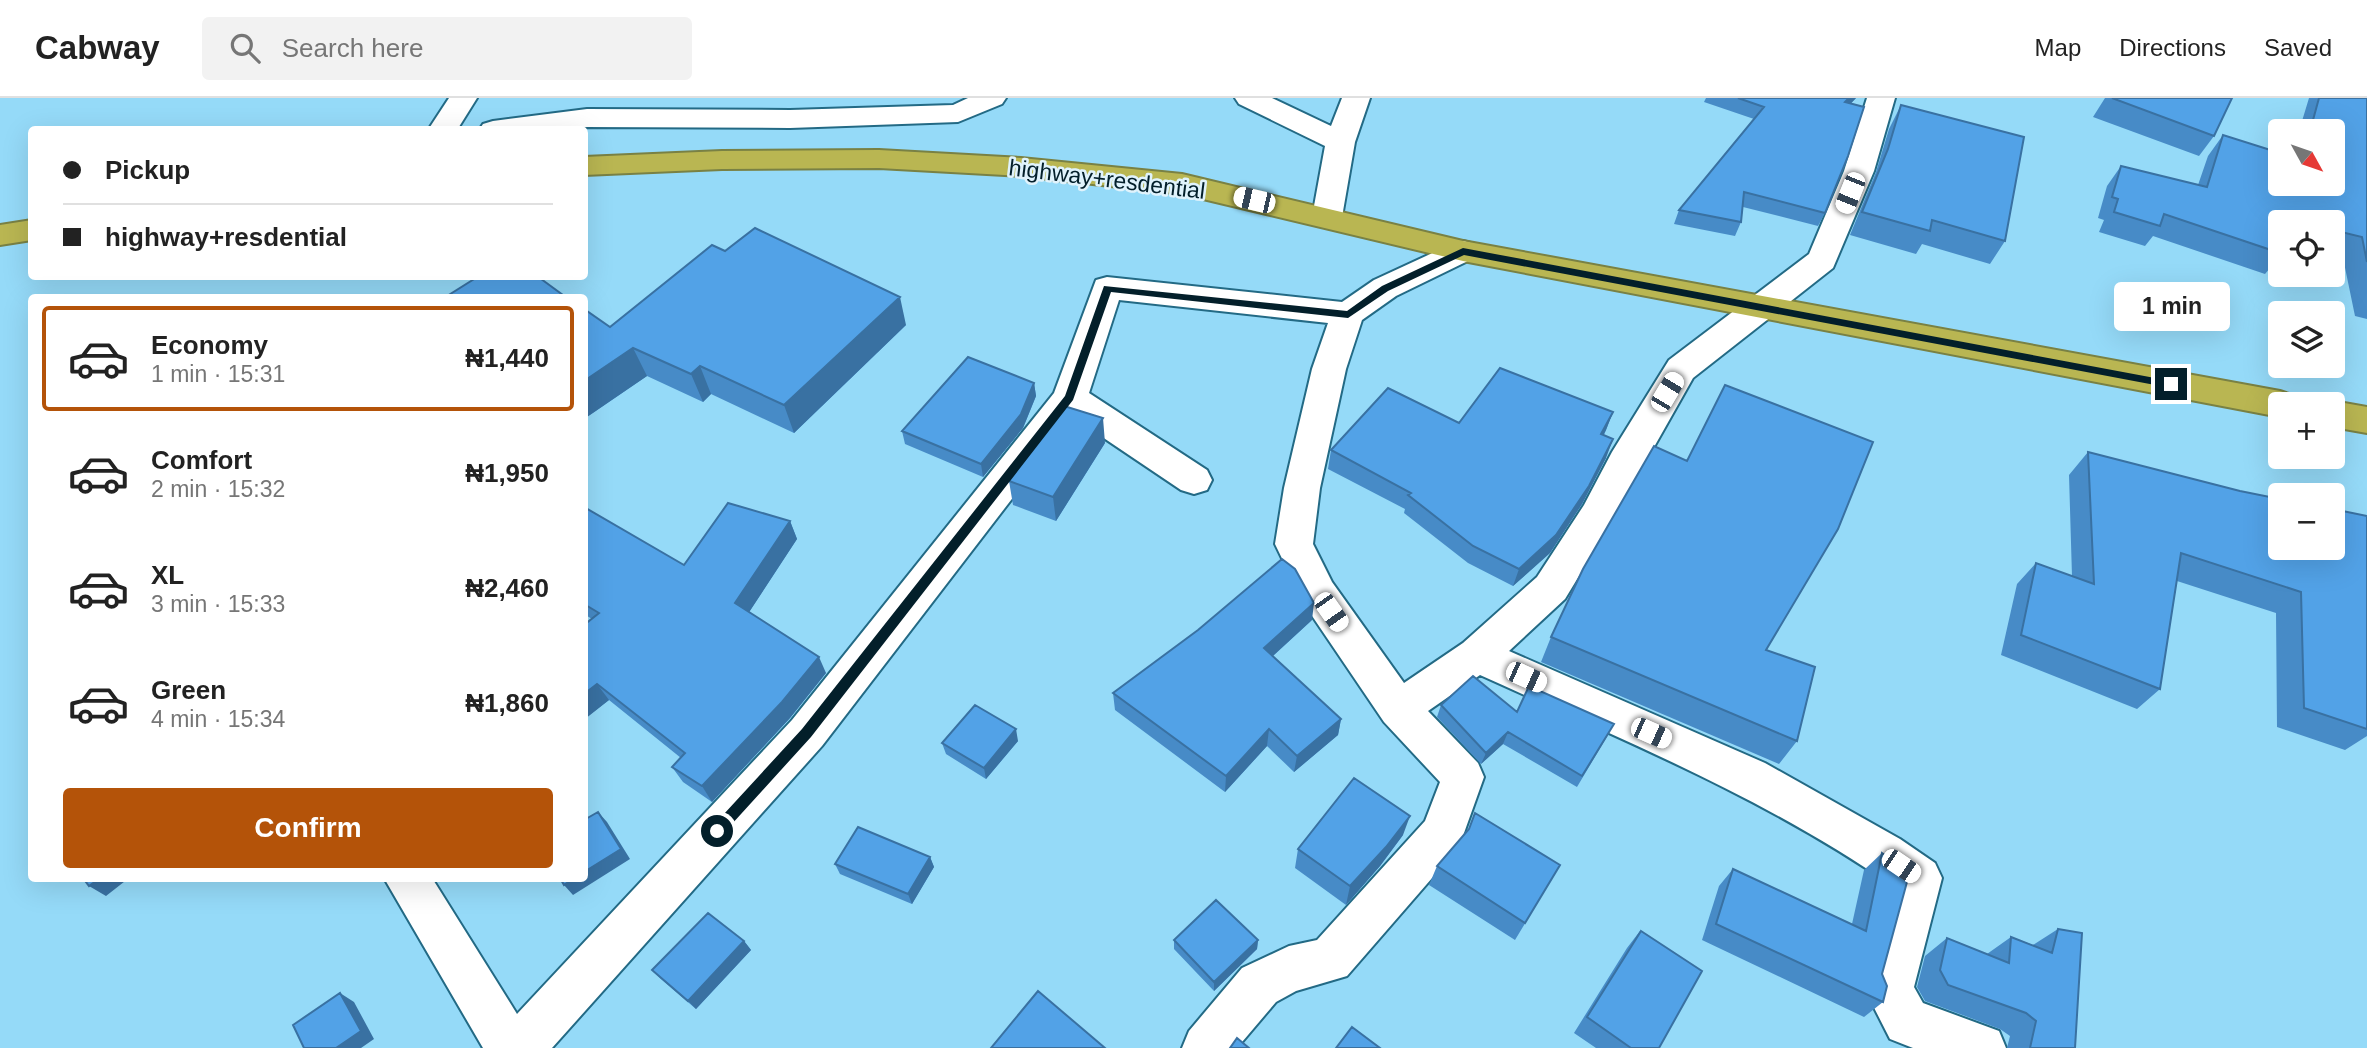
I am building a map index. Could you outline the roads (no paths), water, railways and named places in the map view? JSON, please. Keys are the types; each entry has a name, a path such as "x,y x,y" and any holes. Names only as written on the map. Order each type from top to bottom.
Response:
{"highway":[{"name":"highway+resdential","path":"588,166 722,160 879,159 1021,167 1182,184 1463,251 1761,309 2268,402"},
{"path":"0,235 28,231"},
{"path":"2345,416 2367,420"}],"street":[{"path":"445,126 463,98"},
{"path":"524,126 587,118 790,119 958,113 992,98"},
{"path":"1249,98 1340,142"},
{"path":"1327,217 1340,142 1356,98"},
{"path":"1399,709 1477,655 1551,588 1597,515 1625,462 1681,369 1822,260 1859,171 1881,98"},
{"path":"1206,1048 1259,985 1289,970 1330,960 1443,832 1463,777 1399,709 1318,593 1294,544 1302,488 1329,369 1348,314 1385,288 1463,251"},
{"path":"519,1048 807,733 1070,398 1107,288 1348,314"},
{"path":"1070,398 1194,480"},
{"path":"1477,655 1750,777 1884,854 1919,878 1889,990 1907,1022 1982,1048"},
{"path":"408,882 510,1048"}]}
